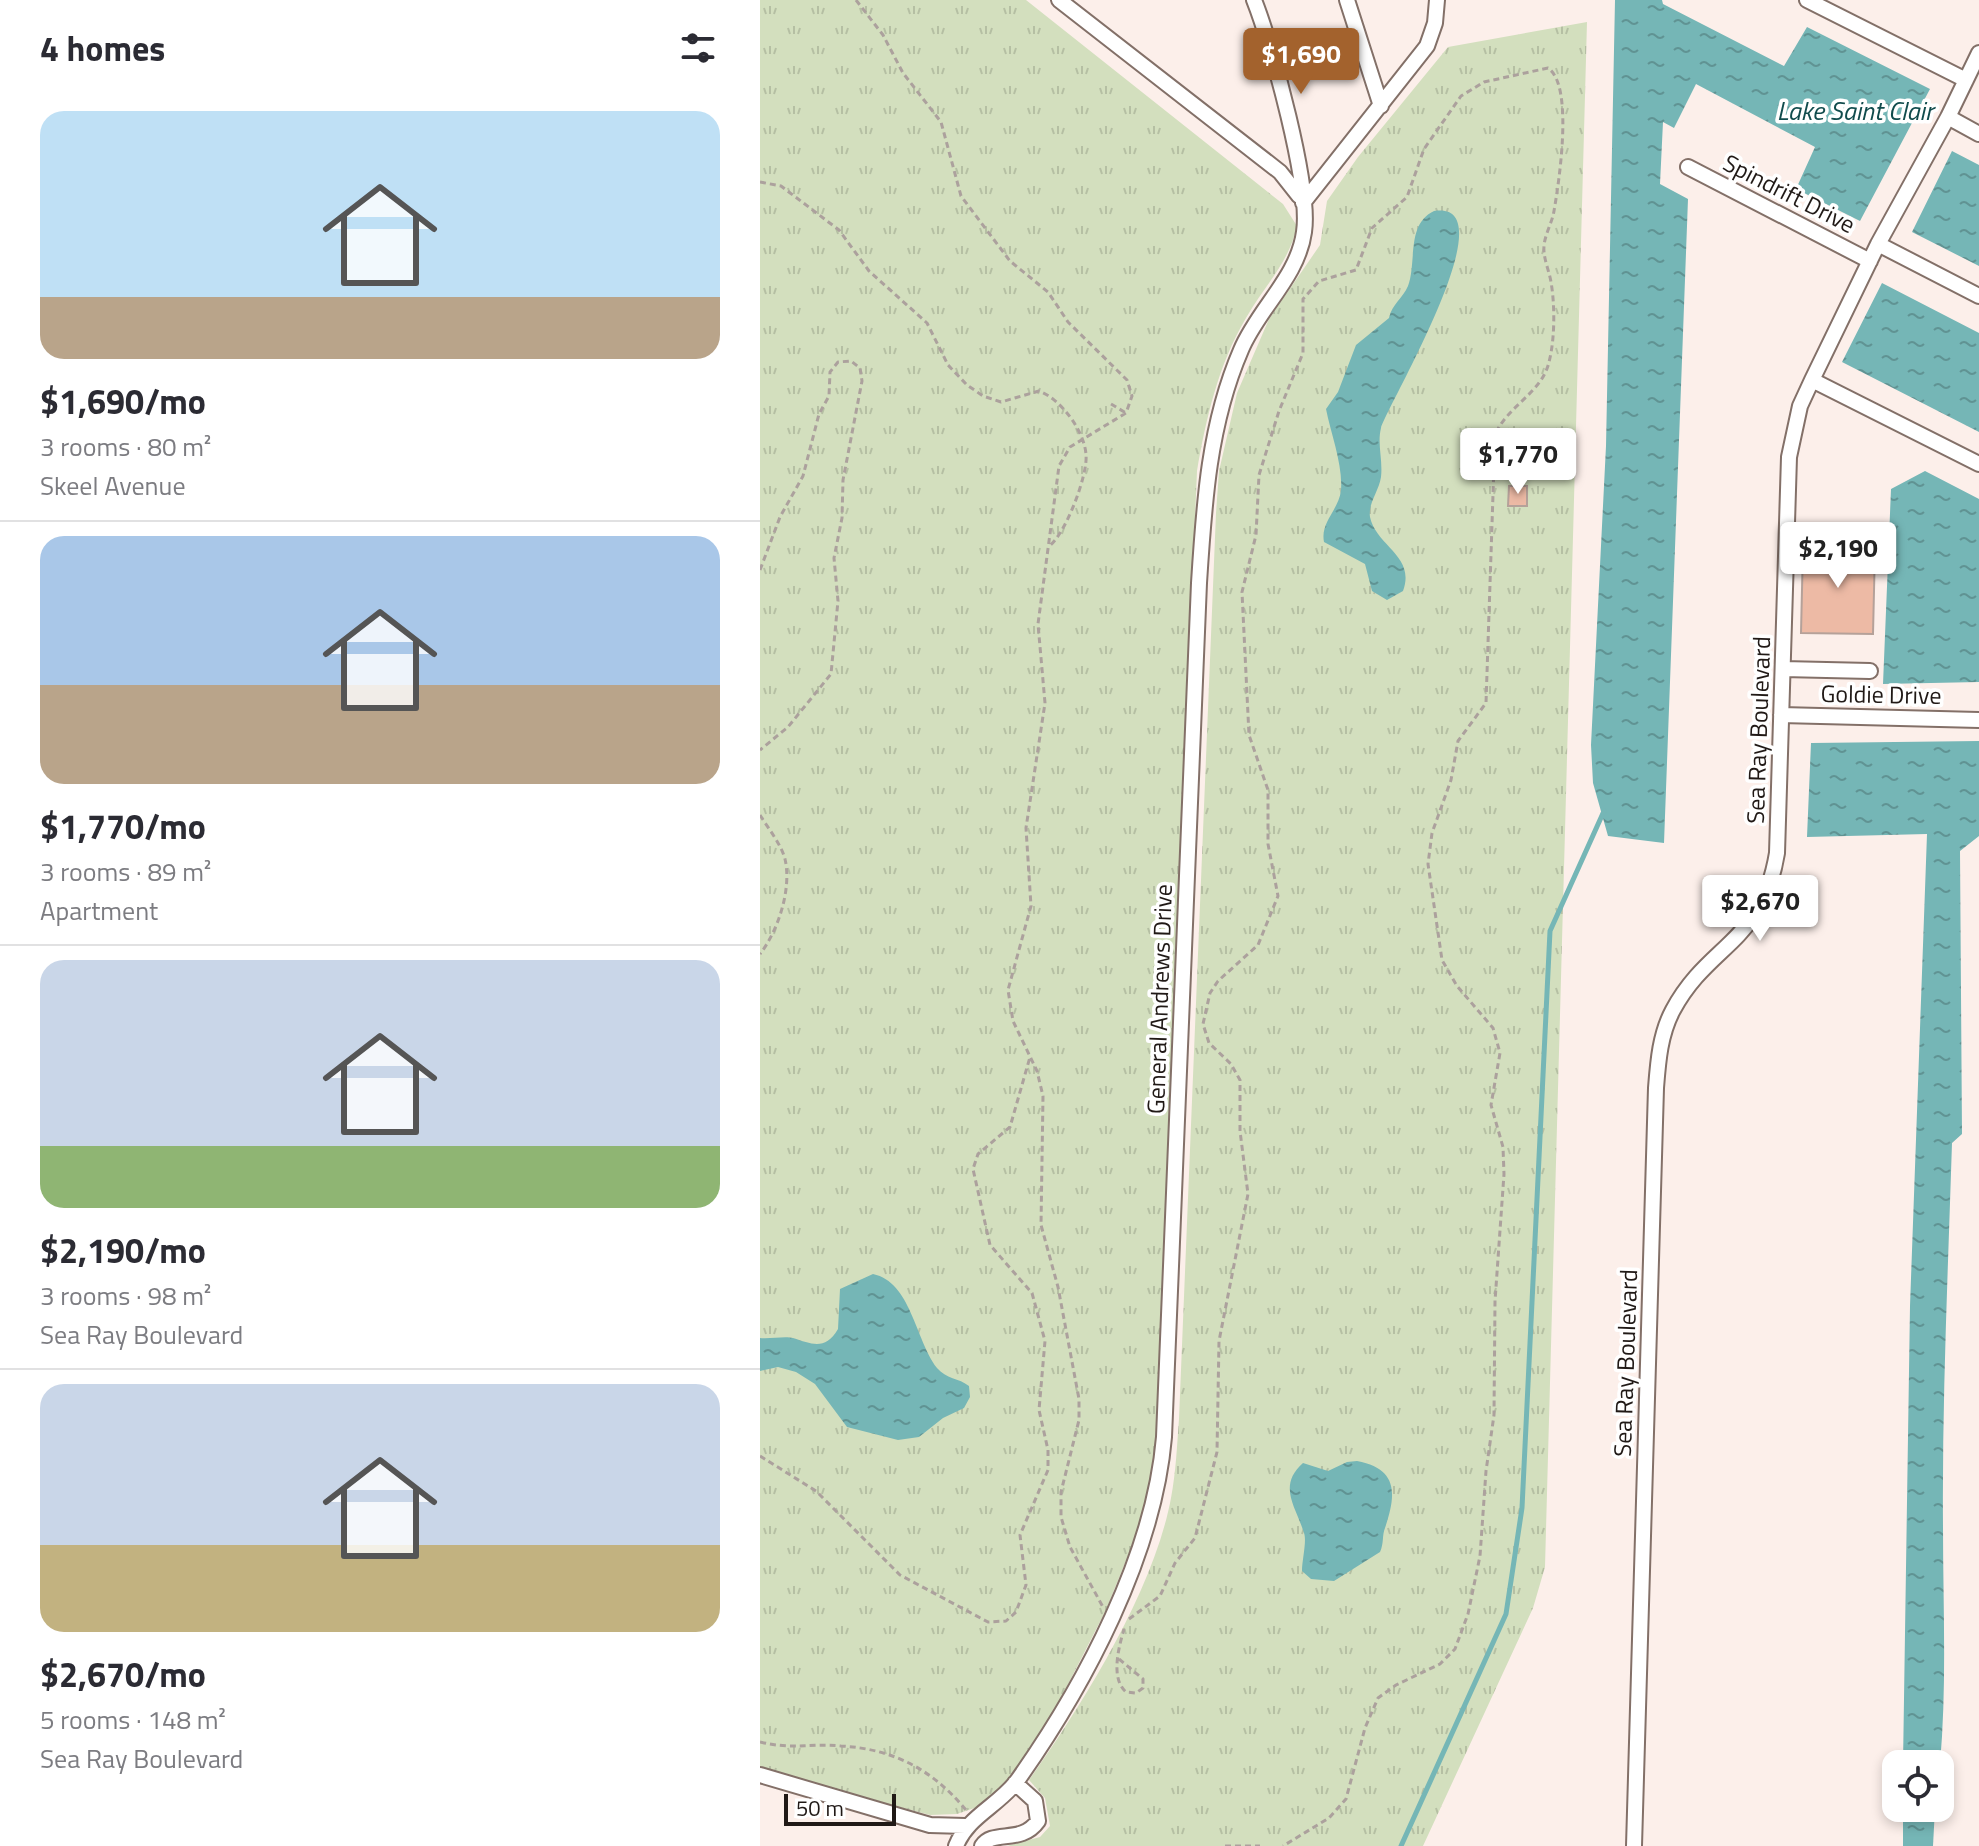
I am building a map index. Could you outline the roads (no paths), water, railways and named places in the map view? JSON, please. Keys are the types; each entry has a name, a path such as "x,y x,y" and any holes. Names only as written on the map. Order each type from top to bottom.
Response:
{"street":[{"path":"1059,0 1280,172 1303,203 1427,46 1435,23 1437,0"},
{"name":"General Andrews Drive","path":"965,1826 1000,1801 1015,1783 1066,1704 1139,1556 1158,1491 1165,1421 1205,491 1214,436 1232,371 1242,345 1299,253 1305,224 1293,143 1254,0"},
{"path":"1347,0 1381,106"},
{"path":"1807,0 1966,80"},
{"name":"Sea Ray Boulevard","path":"1634,1846 1658,1062 1672,1012 1685,991 1749,926 1773,878 1777,853 1789,457 1800,406 1878,244 1948,117 1979,53"},
{"path":"1948,117 1979,134"},
{"name":"Spindrift Drive","path":"1688,167 1870,261"},
{"name":"Spindrift Drive","path":"1878,244 1979,296"},
{"path":"1812,380 1979,464"},
{"path":"1783,669 1870,671"},
{"name":"Goldie Drive","path":"1781,715 1979,720"},
{"path":"760,1775 930,1825 965,1826 956,1846"},
{"path":"982,1846 991,1838 1021,1835 1038,1821 1035,1801 1015,1783"}],"water":[{"name":"Lake Saint Clair","path":"1615,0 1662,0 1663,4 1784,66 1807,27 1930,89 1860,221 1796,189 1815,147 1696,84 1674,128 1663,122 1660,184 1688,199 1664,843 1608,836 1593,783 1591,745 1606,446"},
{"name":"Lake Saint Clair","path":"1952,151 1979,165 1979,266 1912,232"},
{"path":"1434,211 1454,216 1459,237 1453,269 1439,307 1381,428 1381,477 1370,517 1380,536 1400,560 1406,579 1403,591 1387,600 1372,591 1365,564 1324,542 1325,528 1341,490 1338,460 1326,409 1338,392 1356,345 1389,318 1406,290 1419,225"},
{"path":"1882,283 1979,333 1979,432 1842,362"},
{"path":"1925,471 1979,499 1979,682 1883,684 1891,489"},
{"path":"1979,741 1979,836 1960,851 1962,1134 1952,1143 1943,1431 1944,1675 1941,1750 1903,1750 1910,1306 1927,834 1807,837 1811,743"},
{"path":"873,1274 886,1279 896,1288 937,1368 969,1386 970,1397 964,1408 943,1418 919,1437 898,1440 847,1427 815,1384 796,1372 778,1367 760,1371 760,1338 790,1337 818,1344 828,1341 838,1329 840,1289"},
{"path":"1357,1461 1381,1470 1391,1485 1391,1505 1380,1552 1334,1581 1311,1579 1302,1571 1305,1536 1291,1497 1291,1480 1303,1463 1328,1471"},
{"path":"1903,1822 1934,1822 1933,1846 1903,1846"}],"waterway":[{"path":"1401,1846 1506,1614 1522,1508 1550,931 1604,811"}]}
